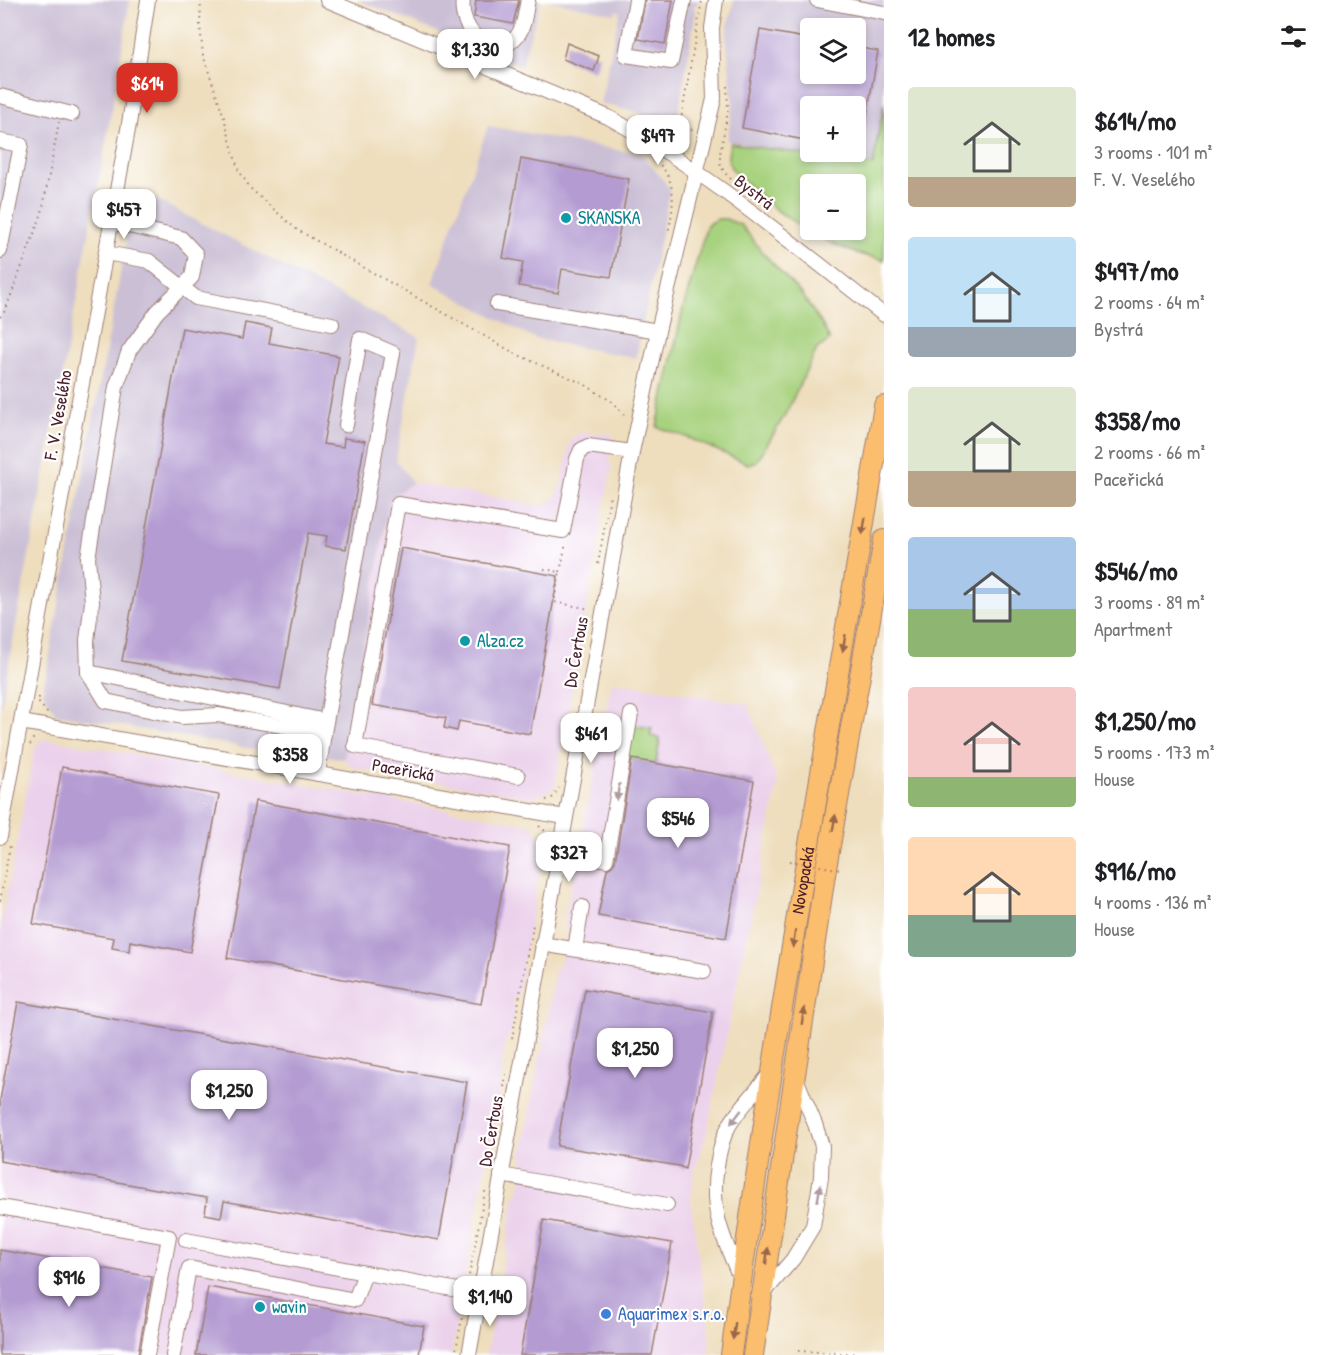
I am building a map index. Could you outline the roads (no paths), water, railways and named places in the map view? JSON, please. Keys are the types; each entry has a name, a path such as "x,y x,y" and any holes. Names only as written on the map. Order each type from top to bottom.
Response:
{"highway":[{"name":"Novopacká","path":"731,1355 773,1071 884,406"},
{"name":"Novopacká","path":"753,1355 828,856 884,540"}],"street":[{"name":"F. V. Veselého","path":"5,840 21,722 112,222 148,0"},
{"name":"Bystrá","path":"327,0 608,117 697,171 884,315"},
{"path":"463,0 461,8 465,25 479,40 493,46 505,45 518,36 528,0"},
{"path":"636,0 626,55 671,62 684,0"},
{"name":"Do Čertous","path":"469,1355 473,1293 501,1175 632,452 658,331 714,99 712,28 716,0"},
{"path":"817,0 884,13"},
{"path":"0,96 67,112"},
{"path":"0,141 21,145 0,251"},
{"path":"112,222 181,238 195,254 192,277 157,312 129,351 116,387 87,558 92,603 87,640 88,672 106,701 182,717 218,715 325,727"},
{"path":"106,253 149,261 196,298 332,324"},
{"path":"497,304 658,331"},
{"path":"318,774 393,353 360,339 346,425"},
{"path":"518,776 355,746 398,504 563,531 581,450 588,446 632,452"},
{"path":"88,672 325,727"},
{"path":"591,857 606,860 631,714"},
{"name":"Paceřická","path":"21,722 565,818"},
{"path":"575,949 582,907"},
{"path":"542,944 704,971"},
{"path":"741,1280 721,1231 714,1206 715,1174 722,1143 729,1126 773,1071"},
{"path":"761,1297 793,1259 813,1226 821,1177 822,1146 794,1074"},
{"path":"501,1175 667,1205"},
{"path":"0,1207 169,1237 147,1355"},
{"path":"186,1240 473,1293"},
{"path":"172,1355 189,1268 356,1300 365,1273"}],"place":[{"name":"SKANSKA","path":"566,218"},
{"name":"Alza.cz","path":"465,641"},
{"name":"wavin","path":"260,1307"},
{"name":"Aquarimex s.r.o.","path":"606,1314"}]}
